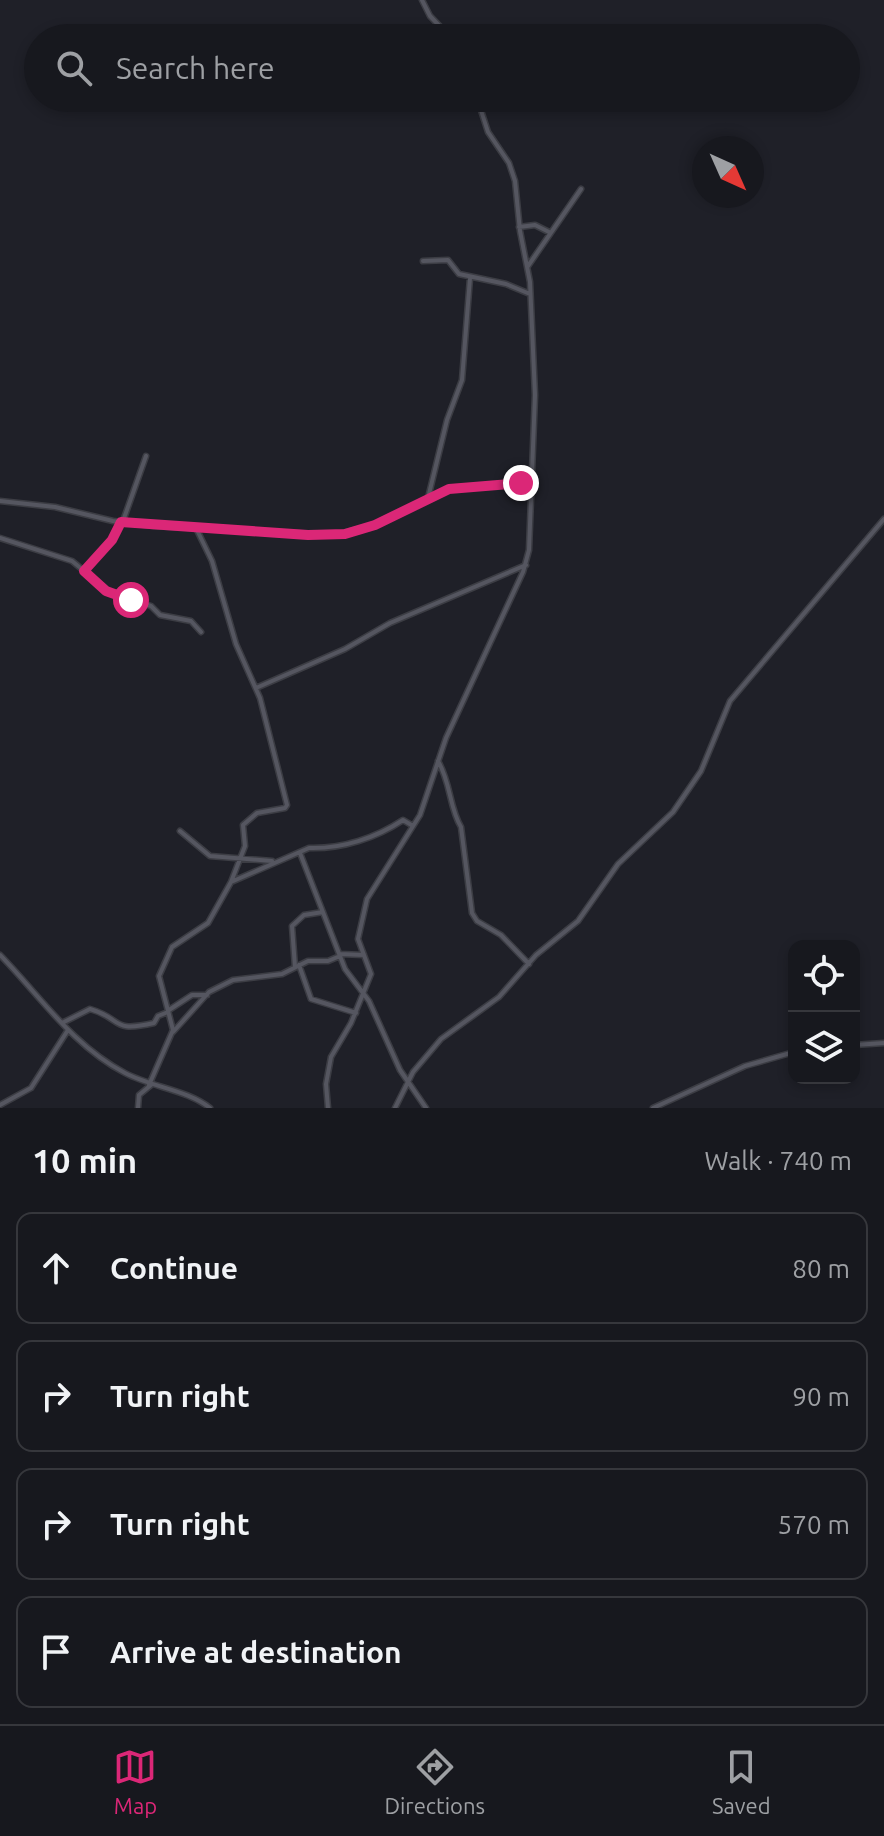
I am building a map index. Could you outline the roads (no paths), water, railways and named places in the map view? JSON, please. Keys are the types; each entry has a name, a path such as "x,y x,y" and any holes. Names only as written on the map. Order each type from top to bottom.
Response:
{"street":[{"path":"422,0 438,24"},
{"path":"328,1108 326,1084 331,1057 356,1013 371,974 358,930 367,899 427,800 438,761 526,565 531,534 535,395 528,267 519,227 513,173 488,132 482,112"},
{"path":"528,267 581,189"},
{"path":"519,227 535,225 549,232"},
{"path":"423,261 448,260 456,272 470,278 506,284 530,294"},
{"path":"428,498 447,420 462,380 470,278"},
{"path":"84,571 112,540 122,522 146,456"},
{"path":"0,501 79,511 122,522 345,534 375,525 449,489 520,483 531,490"},
{"path":"395,1108 407,1082 441,1039 499,997 529,964 578,921 618,864 673,812 701,771 730,701 884,519"},
{"path":"172,1034 159,976 162,962 174,944 208,923 231,882 245,846 241,829 245,822 257,813 287,806 256,688 236,644 212,561 196,528"},
{"path":"0,538 72,561 111,593 148,605 160,615 191,621 201,632"},
{"path":"256,688 345,649 390,623 526,565"},
{"path":"438,761 448,781 454,817 461,827 472,913 504,938 529,964"},
{"path":"231,882 309,848 322,850 350,844 376,832 386,833 403,820 413,826"},
{"path":"180,831 205,853 276,862"},
{"path":"300,853 348,976 364,995 407,1082 426,1108"},
{"path":"323,912 304,915 292,926 297,966 311,999 356,1013"},
{"path":"0,955 68,1030 96,1055 150,1085 217,1108"},
{"path":"138,1108 139,1095 150,1085 172,1034 207,995 233,980 282,974 297,966 340,955 364,955"},
{"path":"62,1023 90,1009 121,1027 132,1028 154,1023 158,1016 192,995 207,995"},
{"path":"0,1105 7,1105 31,1088 68,1030"},
{"path":"860,1045 884,1043"},
{"path":"653,1108 745,1066 788,1054"}]}
